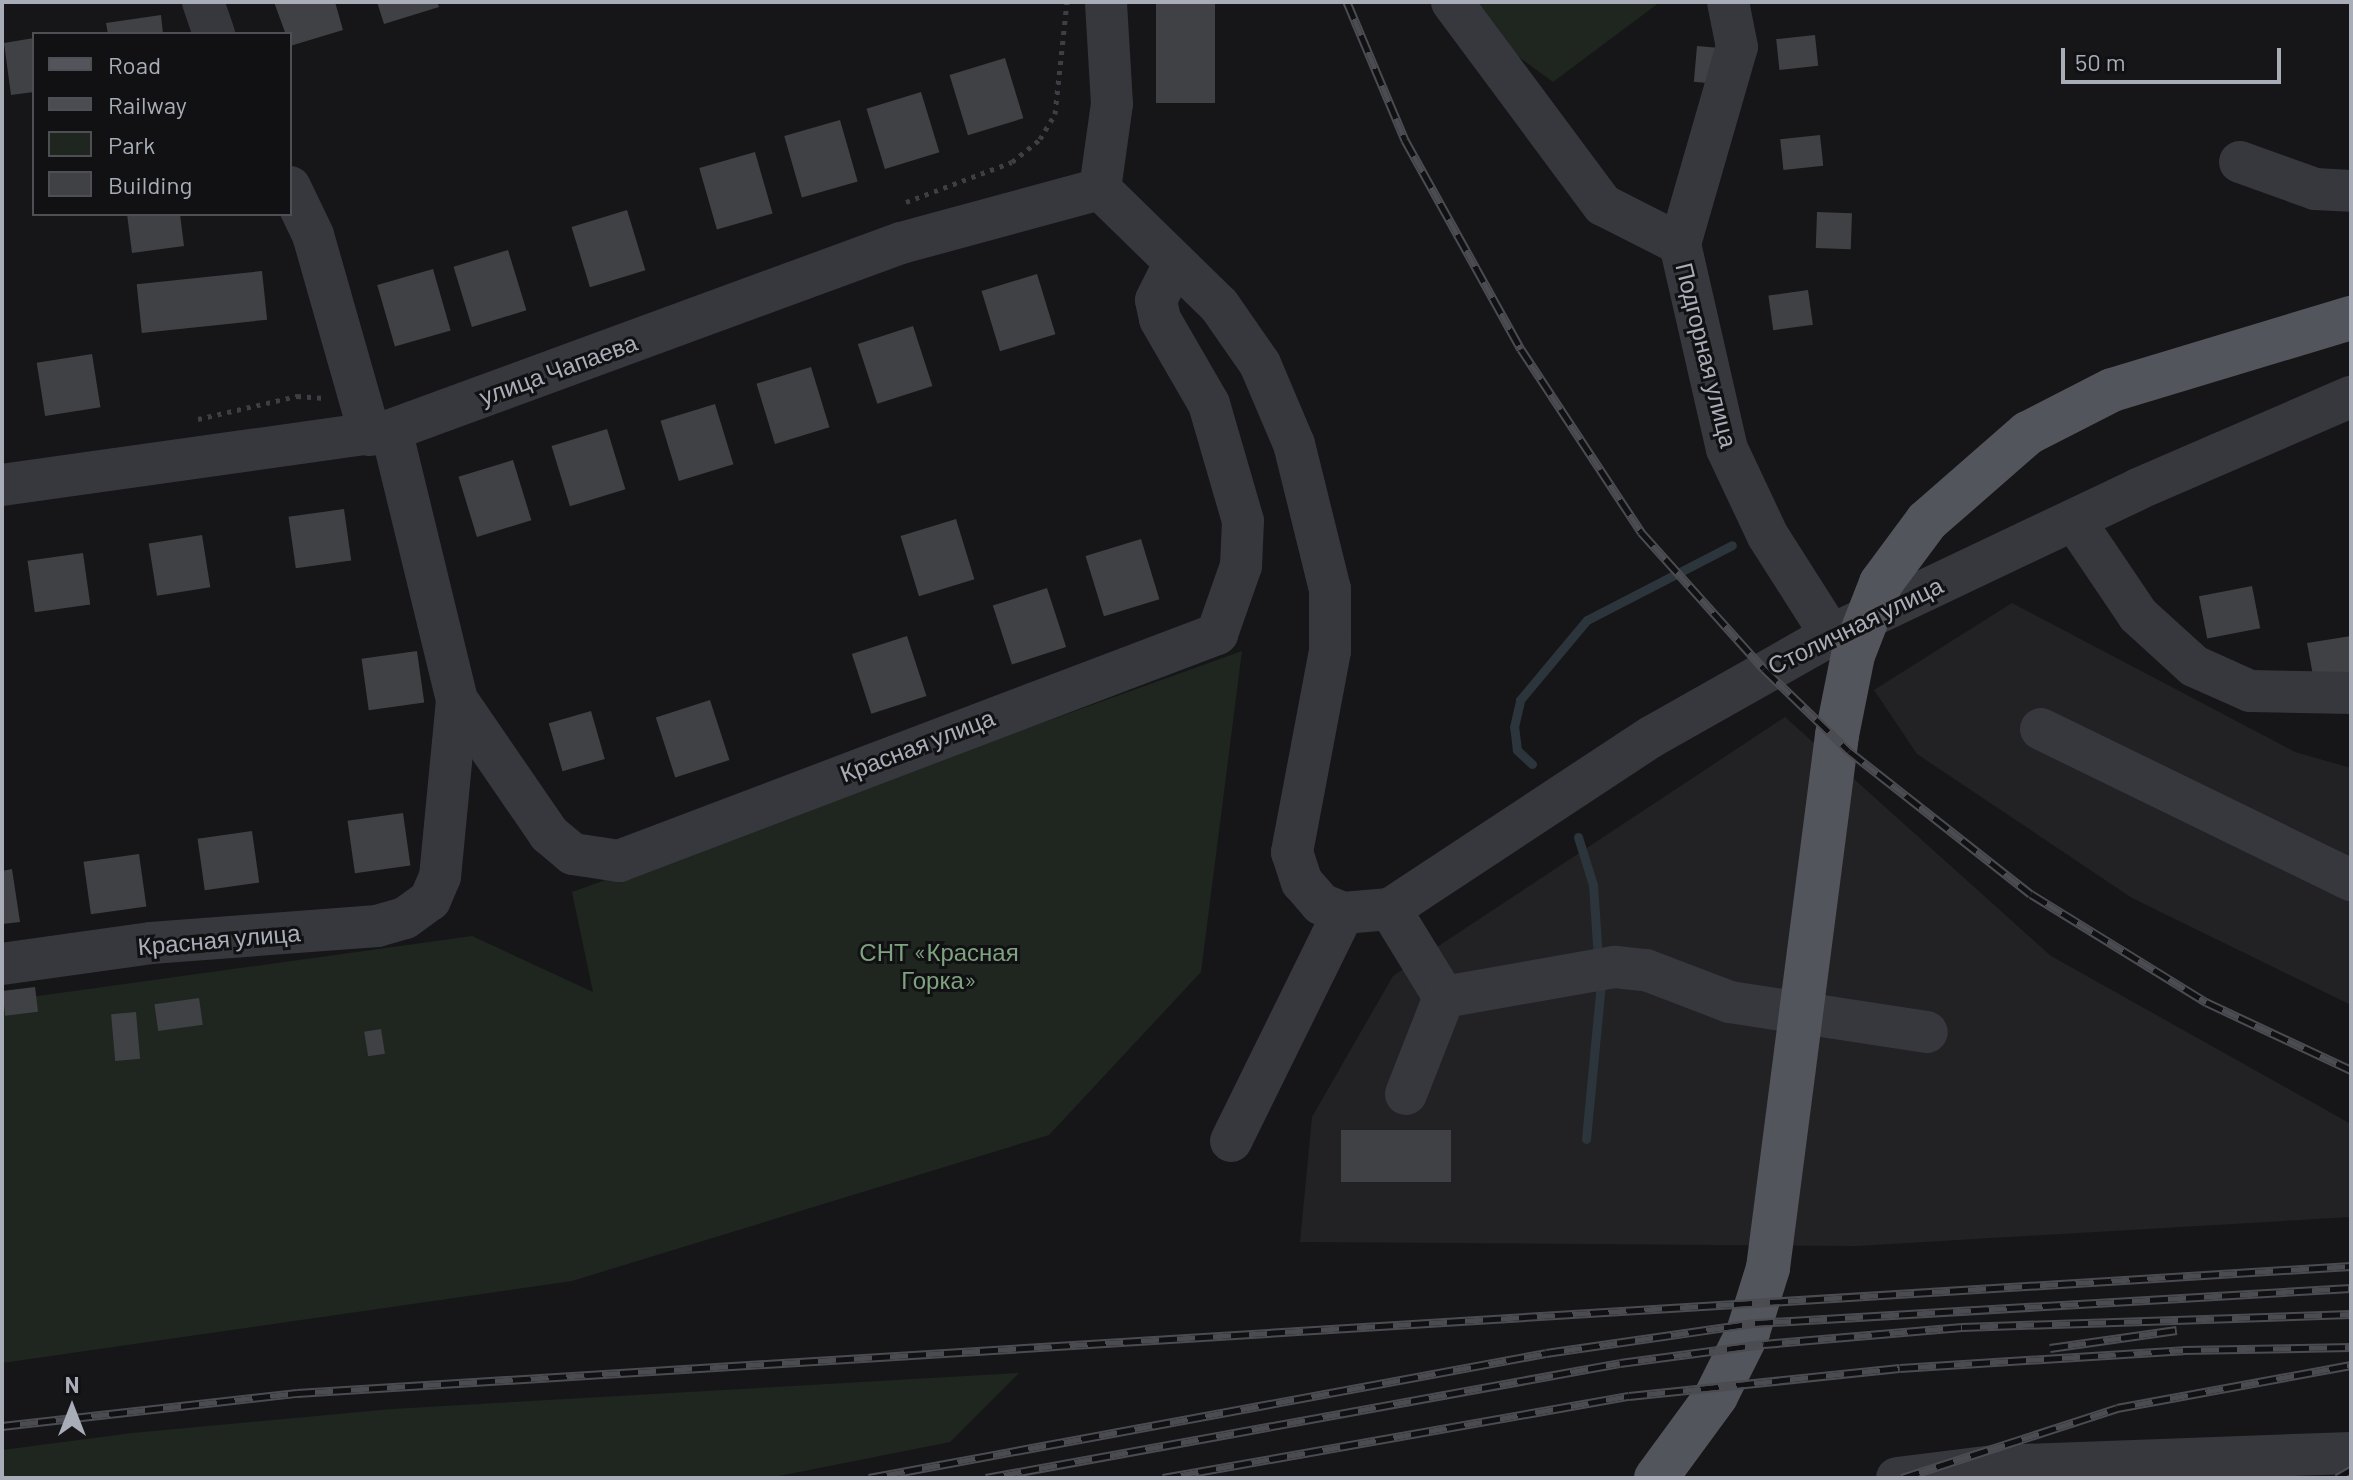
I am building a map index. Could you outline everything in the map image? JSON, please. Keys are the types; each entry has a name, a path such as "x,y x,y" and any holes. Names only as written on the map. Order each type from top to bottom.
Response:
{"main road":[{"path":"1668,1466 1748,1332 1768,1268 1822,832 1853,655 1881,583 1927,521 2028,433 2112,390 2351,318"}],"street":[{"path":"203,2 213,32"},
{"path":"1106,2 1112,104 1100,189 1219,305 1260,364 1294,444 1317,521 1330,589 1330,651 1292,852 1302,882 1321,904 1343,913 1390,909 1444,997"},
{"name":"Подгорная улица","path":"1452,2 1603,205 1680,244 1727,449 1768,536 1831,635"},
{"path":"1680,244 1737,47 1728,2"},
{"path":"2240,162 2315,189 2351,191"},
{"name":"улица Чапаева","path":"2,485 380,432 901,243 1100,189"},
{"path":"292,191 313,235 380,432 457,700"},
{"name":"Красная улица","path":"457,700 549,834 573,854 619,861 1217,634 1241,566 1243,521 1209,404 1160,319 1156,300 1175,262"},
{"name":"Столичная улица","path":"1390,909 1651,737 1831,635 2074,520 2351,397"},
{"path":"2074,520 2138,615 2194,666 2250,691 2351,695"},
{"name":"Красная улица","path":"2,964 151,943 377,926 405,918 430,900 440,877 457,700"},
{"path":"2041,729 2351,880"},
{"path":"1231,1141 1343,913"},
{"path":"1444,997 1615,967 1646,970 1730,1002 1927,1032"},
{"path":"1406,1094 1444,997"},
{"path":"1897,1478 1995,1466 2351,1453"}],"path":[{"path":"894,207 1012,162 1040,139 1055,114 1067,2"}],"shaded area":[{"path":"2012,603 2295,752 2351,768 2351,1005 2132,898 1917,754 1874,690"},
{"path":"1785,717 2051,956 2351,1124 2351,1217 1857,1246 1300,1242 1312,1117 1393,976"}],"green space":[{"path":"1477,2 1660,2 1553,82 1505,47"},
{"name":"СНТ «Красная Горка»","path":"1242,651 1201,972 1049,1135 572,1281 2,1363 2,1001 472,936 593,992 572,892"},
{"path":"1019,1373 950,1442 769,1478 2,1478 2,1450 132,1433 392,1409"}],"building":[{"path":"274,2 335,2 343,30 292,45 292,32 285,32"},
{"path":"377,2 437,2 439,7 384,24"},
{"path":"1156,2 1215,2 1215,103 1156,103"},
{"path":"161,15 163,32 108,32 106,23"},
{"path":"1815,35 1818,66 1779,70 1776,39"},
{"path":"32,38 32,92 11,95 4,43"},
{"path":"1697,46 1729,49 1726,85 1694,82"},
{"path":"1005,58 1023,118 968,135 950,75"},
{"path":"921,92 939,152 885,169 866,109"},
{"path":"840,120 858,182 802,198 784,136"},
{"path":"1820,135 1823,166 1783,170 1780,139"},
{"path":"755,152 773,214 717,230 699,168"},
{"path":"627,210 645,270 590,287 572,227"},
{"path":"1817,212 1852,213 1851,249 1816,248"},
{"path":"127,216 180,216 184,246 132,253"},
{"path":"508,250 526,310 472,327 453,267"},
{"path":"433,269 451,331 395,347 377,285"},
{"path":"262,271 267,320 142,333 137,284"},
{"path":"1037,274 1055,334 1000,351 982,291"},
{"path":"1808,290 1813,325 1773,330 1768,296"},
{"path":"913,326 932,386 877,404 858,344"},
{"path":"92,354 100,407 45,416 37,363"},
{"path":"811,367 829,427 775,444 756,384"},
{"path":"715,404 733,464 679,481 660,421"},
{"path":"607,429 625,489 570,506 552,446"},
{"path":"513,460 531,520 477,537 458,477"},
{"path":"344,509 351,560 296,568 289,517"},
{"path":"956,519 974,579 919,596 901,536"},
{"path":"202,535 210,587 157,596 149,543"},
{"path":"1141,539 1159,599 1104,616 1086,556"},
{"path":"83,553 90,604 35,612 28,561"},
{"path":"2252,586 2260,628 2207,639 2199,596"},
{"path":"1047,588 1066,647 1012,665 993,606"},
{"path":"907,636 926,696 871,714 852,654"},
{"path":"2351,636 2351,680 2315,686 2307,643"},
{"path":"417,651 424,702 369,710 362,659"},
{"path":"710,700 729,760 675,778 656,718"},
{"path":"591,711 605,759 562,771 549,723"},
{"path":"403,813 410,865 355,873 348,821"},
{"path":"252,831 259,882 205,890 198,839"},
{"path":"139,854 146,906 91,914 84,862"},
{"path":"12,869 20,922 2,924 2,871"},
{"path":"35,987 38,1012 5,1016 2,991"},
{"path":"199,998 203,1025 158,1031 154,1004"},
{"path":"136,1012 140,1059 115,1061 111,1014"},
{"path":"381,1029 385,1054 368,1056 364,1032"},
{"path":"1341,1130 1451,1130 1451,1182 1341,1182"}],"waterway":[{"path":"1532,764 1517,750 1514,727 1520,700 1587,620 1732,545"},
{"path":"1578,837 1593,885 1598,959"},
{"path":"1586,1139 1601,982"}],"railway":[{"path":"1347,2 1405,140 1521,349 1641,532 1764,669 1849,751 2031,894 2206,1002 2351,1070"},
{"path":"2,1426 297,1393 2351,1266"},
{"path":"869,1478 1546,1353 1755,1323 2351,1288"},
{"path":"986,1478 1620,1363 1764,1344 1962,1327 2351,1314"},
{"path":"2050,1348 2177,1330"},
{"path":"1163,1478 1629,1396 1900,1368 2183,1350 2351,1347"},
{"path":"1902,1478 2117,1408 2351,1365"},
{"path":"2337,1478 2351,1470"}]}
